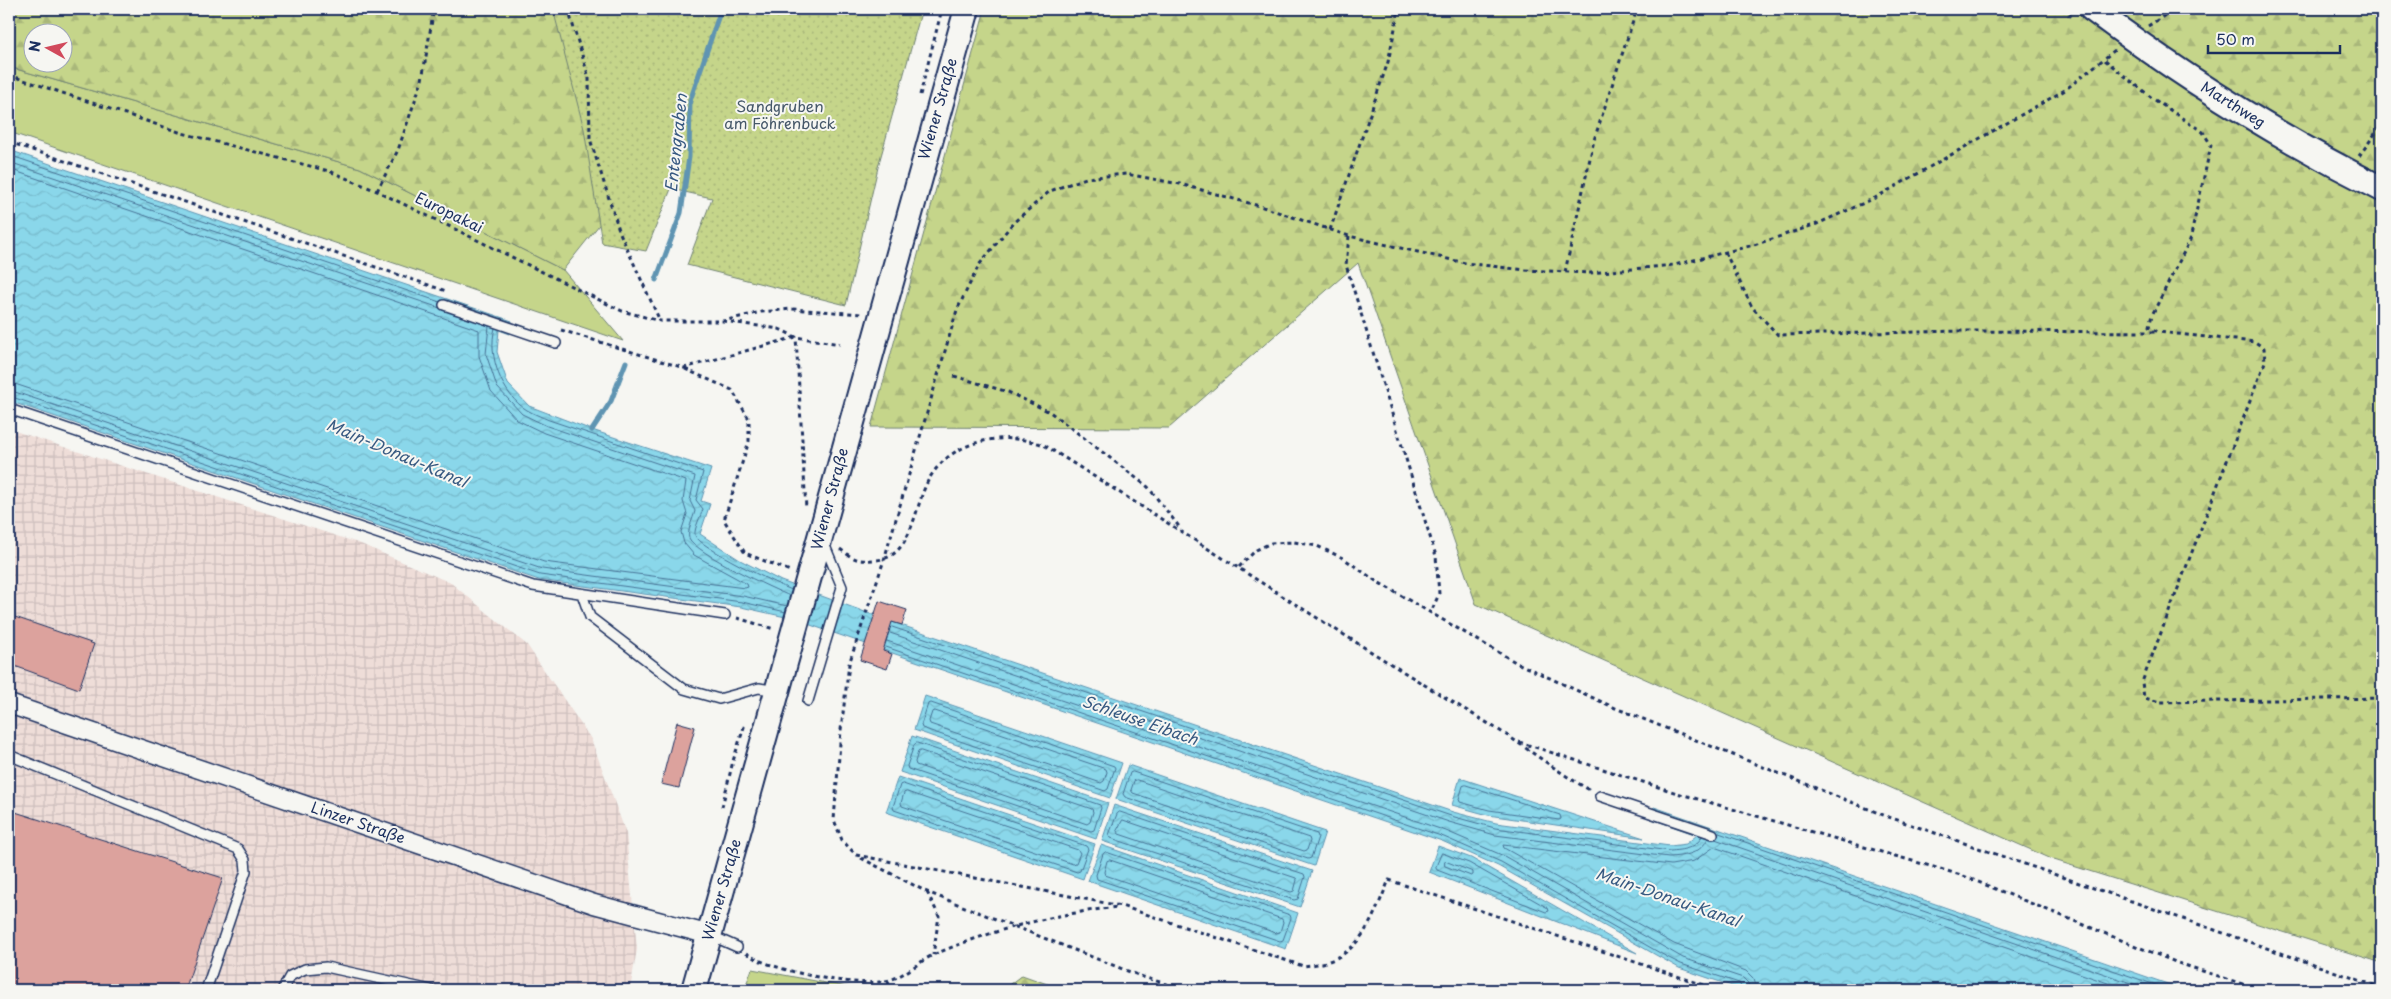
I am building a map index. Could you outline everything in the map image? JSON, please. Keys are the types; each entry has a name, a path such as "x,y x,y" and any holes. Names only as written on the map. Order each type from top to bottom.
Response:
{"main road":[{"name":"Wiener Straße","path":"694,990 777,691 786,633 802,574 820,534 967,9"},
{"name":"Marthweg","path":"2092,9 2181,73 2262,124 2382,188"}],"street":[{"name":"Linzer Straße","path":"9,704 594,904 638,917 710,934"}],"lane":[{"path":"444,305 556,343"},
{"path":"9,409 533,586 725,615"},
{"path":"808,701 842,587 820,534"},
{"path":"582,594 590,617 684,689 719,699 759,688 777,691"},
{"path":"9,755 238,849 245,860 246,871 206,990"},
{"path":"1600,796 1713,834"},
{"path":"710,934 737,947"},
{"path":"282,990 290,976 305,969 326,967 430,990"}],"path":[{"path":"377,191 398,150 422,80 433,14 437,9"},
{"path":"568,9 589,78 590,139 620,233 660,322"},
{"path":"1330,230 1388,62 1399,9"},
{"path":"1565,272 1594,140 1637,9"},
{"path":"1188,990 1143,977 926,892 856,855 842,840 834,820 840,730 849,664 876,587 957,310 979,265 1013,223 1050,191 1086,178 1126,174 1180,184 1263,207 1349,236 1465,263 1590,273 1674,265 1725,252 1817,224 1875,198 2065,90 2105,60 2130,37 2175,9"},
{"path":"2368,9 2382,17"},
{"path":"2105,60 2152,98 2203,132 2211,145 2190,240 2152,315 2149,327 2158,332"},
{"name":"Europakai","path":"9,75 182,133 329,171 377,191 622,311 660,322 723,321 761,312 792,309 881,316"},
{"path":"2348,171 2382,124"},
{"path":"9,142 447,291"},
{"path":"1349,236 1346,265 1436,556 1439,594 1431,612"},
{"path":"1725,252 1752,308 1778,335 1963,331 2158,332 2255,342 2264,348 2266,362 2142,682 2144,698 2161,702 2382,698"},
{"path":"723,321 779,329 796,337 840,344"},
{"path":"558,329 684,368 732,390 749,420 749,441 724,520 744,553 802,574"},
{"path":"796,337 804,494 808,523 857,561 884,560 896,551 907,537 929,479 946,459 968,445 994,438 1027,439 1044,446 1184,532 1391,665 1516,741 1573,781 1600,796"},
{"path":"684,368 796,337"},
{"path":"954,376 1008,392 1050,412 1148,487 1184,532"},
{"path":"1239,567 1256,550 1271,543 1294,542 1317,546 1343,558 1376,581 1517,663 1613,707 1886,816 2382,988"},
{"path":"725,615 786,633"},
{"path":"1516,741 1677,793 1961,875 2178,963 2261,990"},
{"path":"856,855 1121,906 1303,966 1330,961 1352,949 1372,921 1389,880 1719,990"},
{"path":"926,892 939,916 933,955"},
{"path":"737,947 757,961 820,977 868,984 888,981 933,955 1014,925 1082,911 1121,906"},
{"path":"888,981 890,990"}],"shaded area":[{"path":"9,429 361,544 451,583 527,645 591,739 626,833 637,949 630,990 9,990"}],"green space":[{"path":"9,9 560,9 623,195 563,270 360,168 26,72 72,72 72,22 22,22 22,71 9,67"},
{"name":"Sandgruben am Föhrenbuck","path":"553,9 922,9 879,163 846,305 687,265 712,198 671,189 646,251 602,243 584,129"},
{"path":"985,9 2382,9 2382,963 2054,860 1476,604 1358,263 1169,428 871,427"},
{"path":"9,67 360,168 563,270 623,341 9,132"},
{"path":"752,969 863,990 744,990"},
{"path":"1022,975 1064,990 1002,990"}],"water":[{"path":"9,150 512,321 510,334 499,330 497,352 508,384 529,406 592,430 711,469 701,501 710,504 700,534 740,560 781,581 892,622 1453,812 1496,823 1670,846 1686,844 1697,835 1646,817 1654,807 2185,990 1744,990 1679,968 1498,866 1442,841 790,618 741,607 539,580 9,401"},
{"path":"925,696 1122,763 1110,798 914,730"},
{"path":"912,736 1108,803 1096,839 900,772"},
{"path":"1128,765 1325,832 1314,866 1116,799"},
{"path":"898,777 1095,844 1083,879 886,812"},
{"path":"1460,778 1644,838 1488,815 1452,805"},
{"path":"1114,805 1312,871 1300,907 1102,841"},
{"path":"1101,845 1298,913 1286,949 1088,881"},
{"path":"1438,846 1471,858 1637,953 1429,872"}],"building":[{"path":"879,601 907,610 902,625 892,622 883,651 892,654 887,669 860,660"},
{"path":"9,615 94,644 79,689 9,664"},
{"path":"677,722 695,727 679,788 661,784"},
{"path":"9,810 223,878 185,990 9,990"}],"waterway":[{"name":"Entengraben","path":"656,280 681,213 689,157 690,101 721,9"},
{"name":"Entengraben","path":"592,430 611,401 626,362"}],"water label":[{"name":"Main-Donau-Kanal","path":"397,453"},
{"name":"Schleuse Eibach","path":"1140,720"},
{"name":"Main-Donau-Kanal","path":"1668,897"}]}
